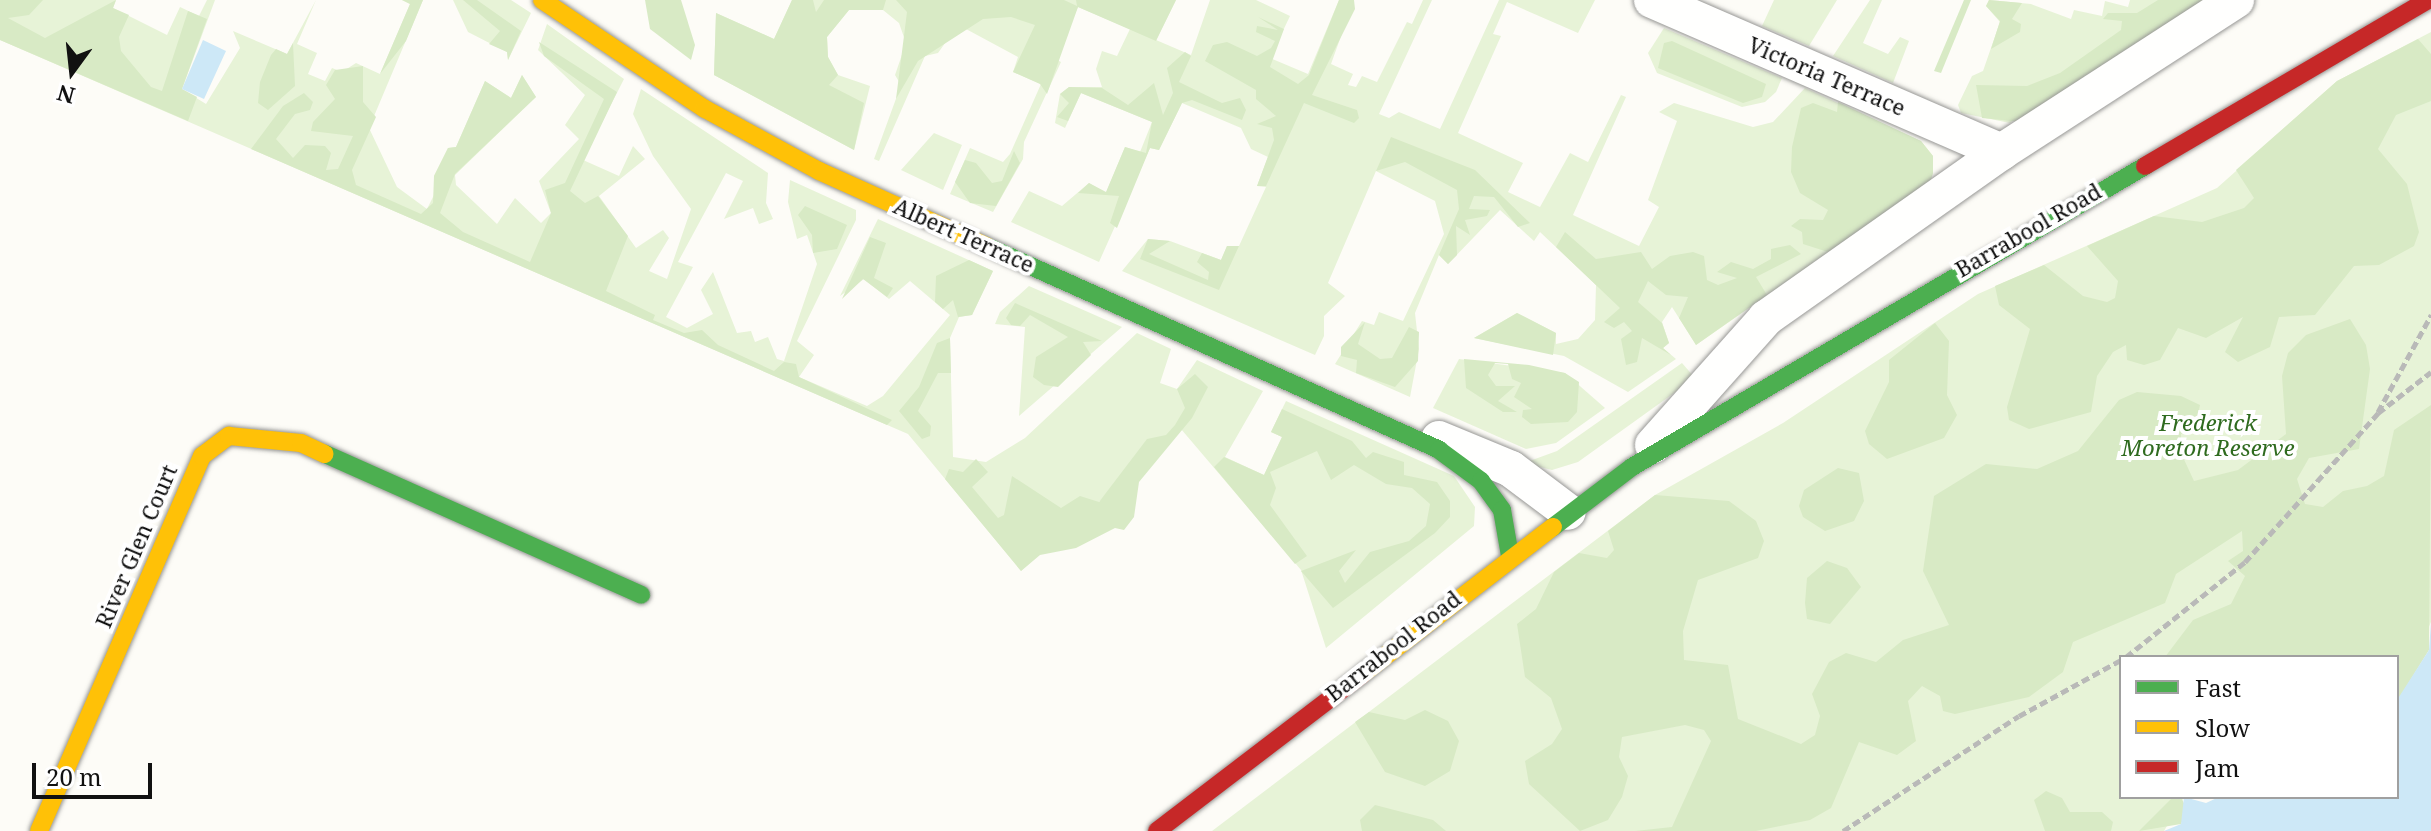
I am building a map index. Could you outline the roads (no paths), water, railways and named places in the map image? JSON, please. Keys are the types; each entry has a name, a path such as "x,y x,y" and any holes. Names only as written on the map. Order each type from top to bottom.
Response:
{"street":[{"name":"Albert Terrace","path":"542,0 705,109 819,171 1406,432 1485,456 1544,489 1568,512"},
{"name":"Victoria Terrace","path":"1652,0 2001,152"},
{"name":"Barrabool Road","path":"1632,467 1760,323 2001,152 2236,0"},
{"name":"Barrabool Road","path":"1157,831 1510,556 1632,467 2428,0"},
{"name":"Albert Terrace","path":"1406,432 1481,481 1502,510 1510,556"},
{"name":"River Glen Court","path":"39,831 186,488 202,456 229,436 301,443 641,595"}],"water":[{"path":"203,40 226,51 204,99 182,89"},
{"path":"2431,622 2431,831 2164,831 2181,824 2184,799 2206,803 2215,799 2399,799 2399,697 2429,650"}],"park label":[{"name":"Frederick Moreton Reserve","path":"2208,434"}]}
